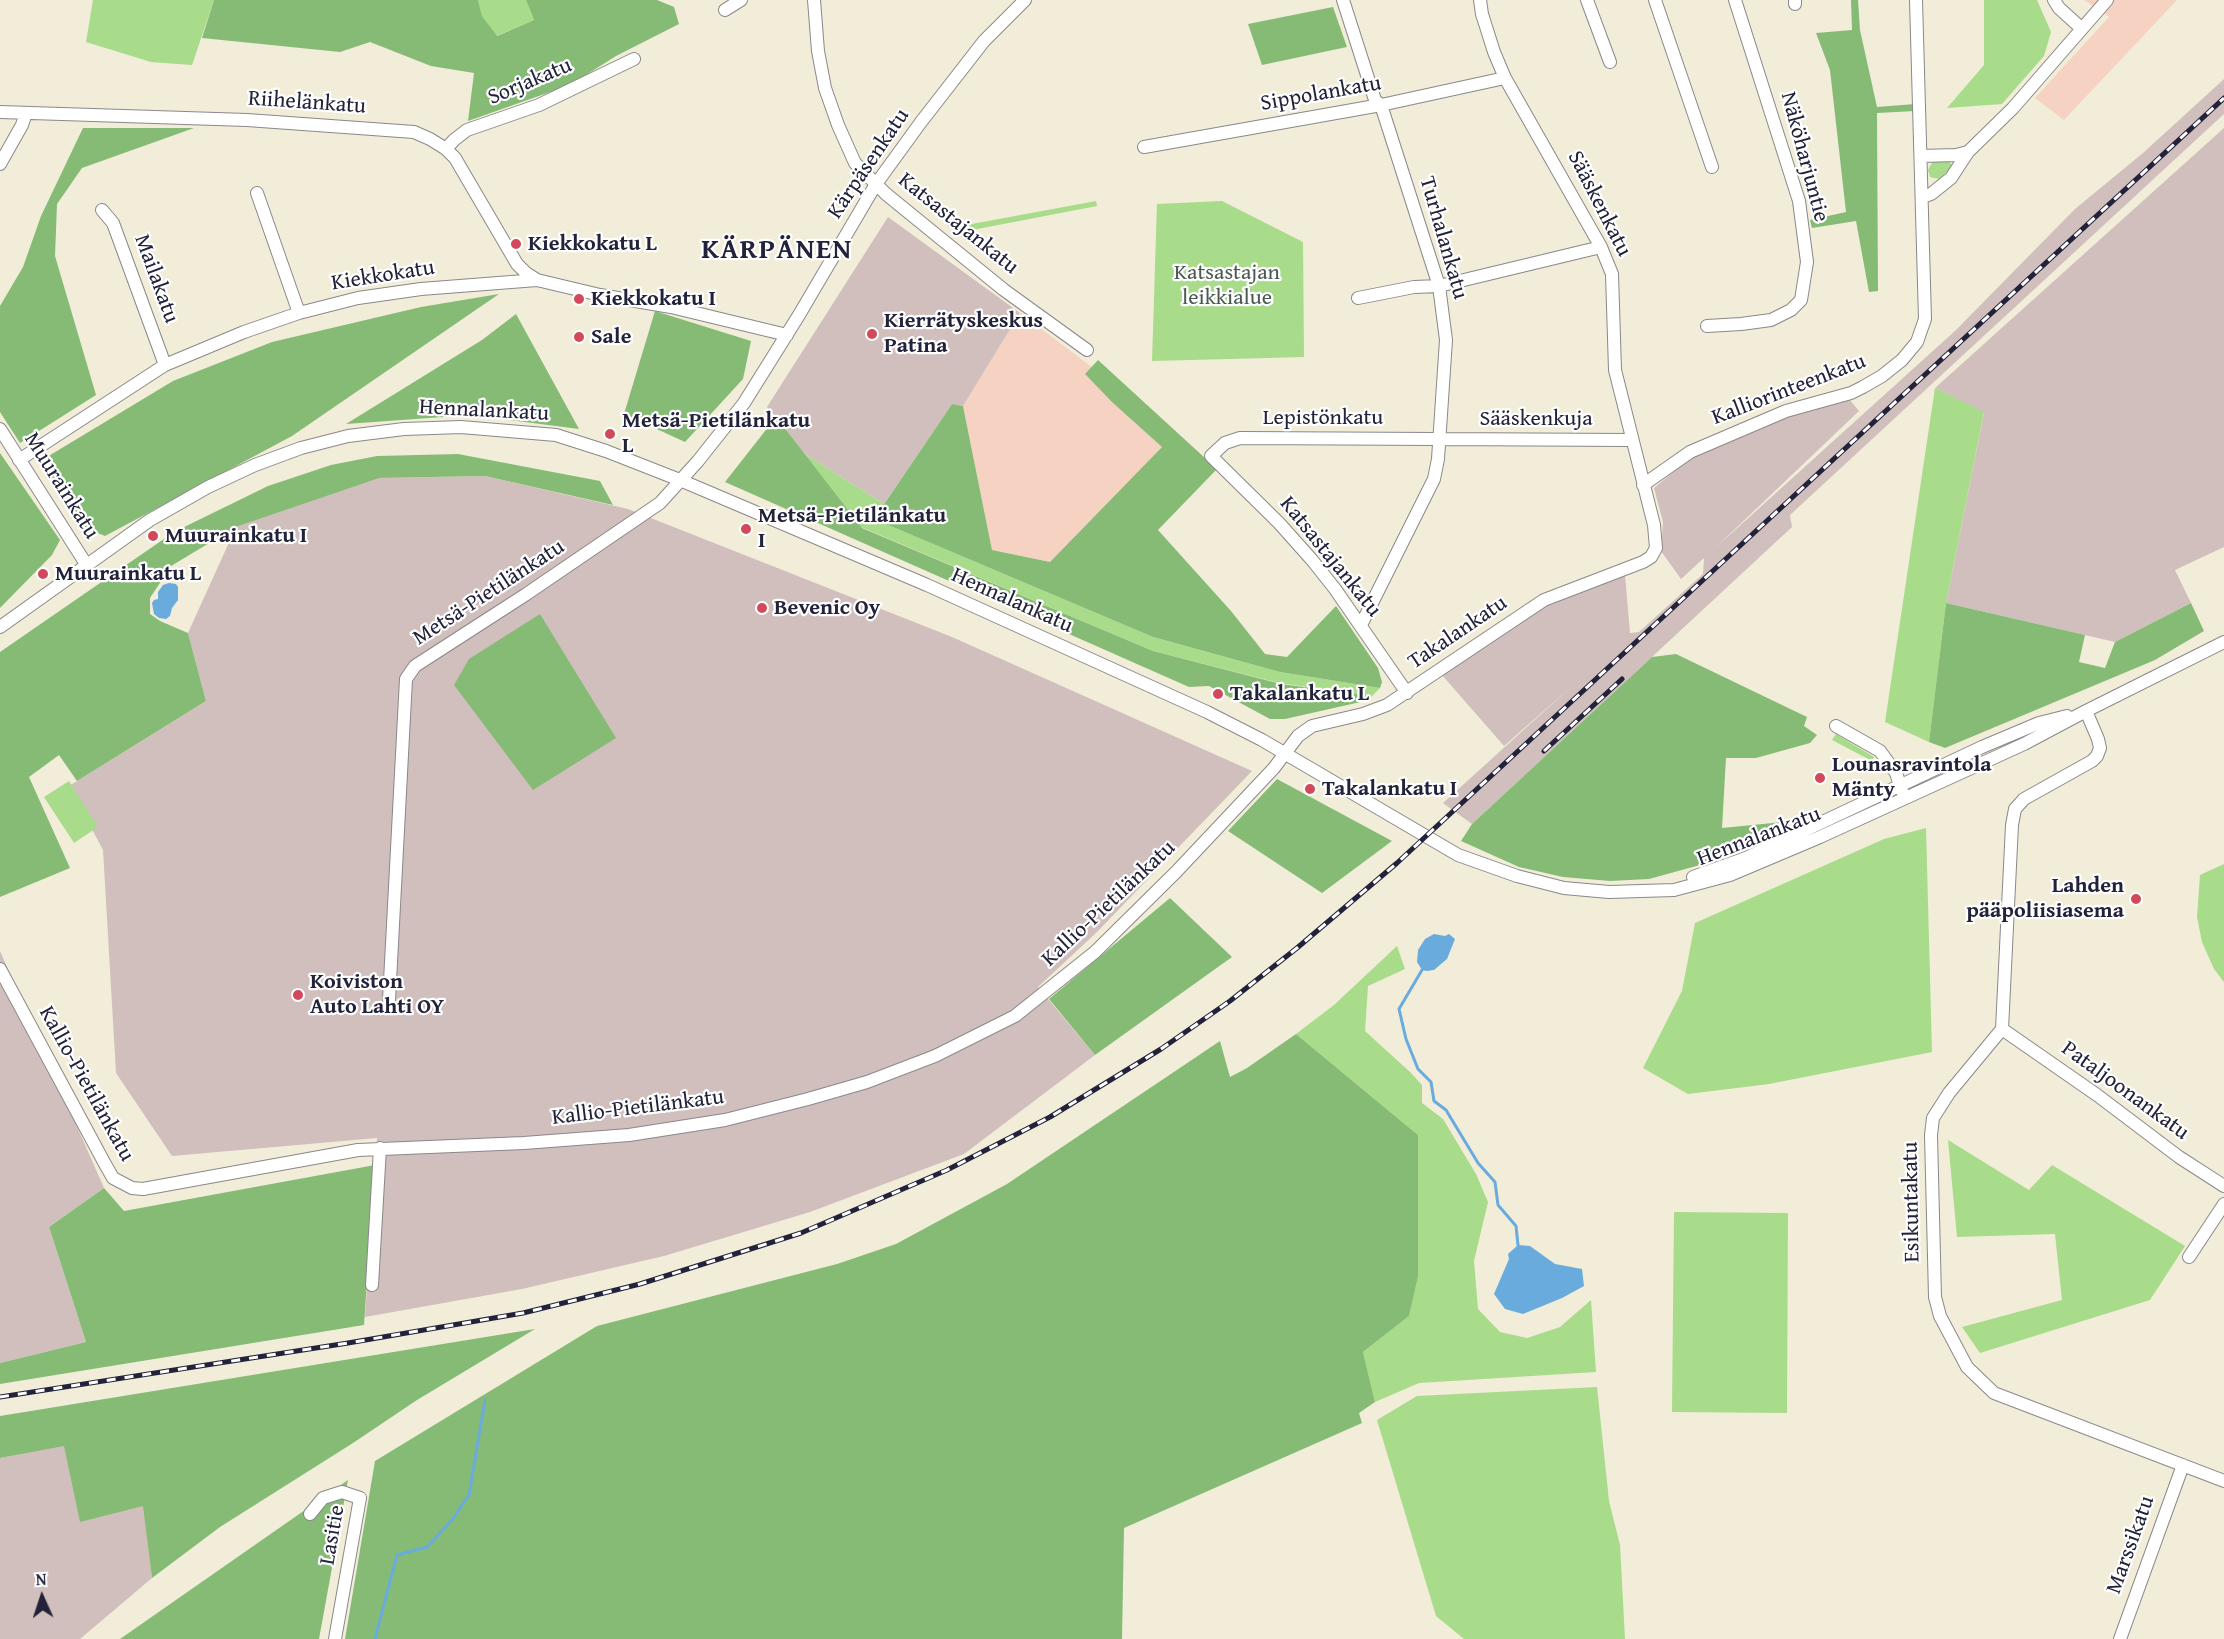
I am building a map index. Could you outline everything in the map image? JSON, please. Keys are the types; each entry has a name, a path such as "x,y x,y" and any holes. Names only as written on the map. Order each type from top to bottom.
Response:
{"street":[{"path":"725,10 741,0"},
{"name":"Katsastajankatu","path":"814,0 818,51 825,88 855,163 885,194 1004,290 1087,350"},
{"name":"Kärpäsenkatu","path":"680,480 744,403 876,184 984,40 1025,0"},
{"name":"Turhalankatu","path":"1343,0 1375,100 1381,105 1439,286 1446,340 1440,439 1434,479 1361,625"},
{"name":"Sääskenkatu","path":"1480,0 1494,52 1505,78 1601,247 1612,274 1615,370 1654,525 1656,548"},
{"path":"1587,0 1610,62"},
{"path":"1654,0 1712,167"},
{"name":"Näköharjuntie","path":"1707,326 1771,320 1791,310 1801,300 1807,262 1799,201 1736,0"},
{"name":"Kalliorinteenkatu","path":"1643,485 1690,452 1786,411 1851,393 1882,376 1902,360 1917,342 1925,319 1916,0"},
{"path":"2054,0 2059,8 2081,28"},
{"path":"1923,196 1931,194 1951,178 1968,152 2013,108 2107,0"},
{"name":"Sorjakatu","path":"446,149 467,130 539,105 634,59"},
{"name":"Sippolankatu","path":"1144,147 1381,105 1505,78"},
{"name":"Riihelänkatu","path":"0,112 248,120 414,132 446,149 466,176 517,264 537,280"},
{"path":"0,164 22,125 26,113"},
{"path":"1921,156 1956,155 1968,152"},
{"path":"257,193 299,313"},
{"name":"Mailakatu","path":"102,210 113,223 165,365"},
{"path":"1358,298 1414,287 1439,286 1601,247"},
{"name":"Kiekkokatu","path":"20,460 165,365 244,332 299,313 358,298 537,280 600,295 671,307 787,335"},
{"name":"Hennalankatu","path":"0,627 150,520 208,487 255,465 301,448 348,436 404,429 461,427 556,435 606,451 680,480 1002,619 1207,712 1286,754 1458,855 1517,876 1564,888 1609,892 1674,890 1730,875 1820,837 2024,744 2224,642"},
{"name":"Muurainkatu","path":"0,429 86,564"},
{"name":"Lepistönkatu","path":"1211,456 1225,443 1240,438 1440,439"},
{"name":"Sääskenkuja","path":"1440,439 1631,440"},
{"name":"Katsastajankatu","path":"1211,456 1279,523 1335,589 1407,693"},
{"name":"Metsä-Pietilänkatu","path":"389,1000 406,679 415,666 660,503 680,480"},
{"name":"Takalankatu","path":"1286,754 1298,736 1312,726 1363,714 1387,705 1544,600 1643,562 1651,557 1656,548"},
{"path":"2002,1029 2012,825 2015,809 2024,799 2097,756 2100,748 2086,711"},
{"name":"Hennalankatu","path":"1638,891 1701,875 1746,858 1900,785 2039,723 2086,711"},
{"path":"1836,726 1880,751 1896,773 1905,798"},
{"name":"Kallio-Pietilänkatu","path":"0,969 113,1178 132,1188 143,1189 380,1148 524,1143 666,1131 725,1120 867,1082 935,1056 1015,1016 1095,952 1176,872 1286,754"},
{"name":"Pataljoonankatu","path":"2002,1029 2097,1095 2179,1157 2224,1186"},
{"name":"Esikuntakatu","path":"2002,1029 1949,1093 1933,1118 1930,1135 1935,1297 1940,1317 1967,1367 1982,1384 1994,1393 2224,1481"},
{"path":"372,1285 380,1148"},
{"path":"2189,1257 2224,1204"},
{"name":"Marssikatu","path":"2120,1639 2183,1465"},
{"name":"Lasitie","path":"310,1514 323,1498 342,1492 360,1498 335,1639"}],"shaded area":[{"path":"2084,0 2177,0 2064,120 2035,98 2109,17"},
{"path":"2224,79 2224,114 1790,515 1792,527 1472,824 1443,803 1572,686 1504,746 1442,675 1545,606 1625,575 1630,633 1639,632 1703,574 1704,558 1681,579 1661,551 1663,522 1654,488 1693,456 1788,417 1849,399 1859,411 1714,549 1956,330 2075,209 2143,153"},
{"path":"2224,128 2224,547 2175,570 2191,603 2115,642 1946,603 1984,413 1935,388"},
{"path":"888,217 1020,313 963,406 952,404 884,504 803,453 767,407"},
{"path":"1020,313 1092,367 1085,374 1162,447 1050,562 992,550 963,406"},
{"path":"485,476 628,509 952,637 1252,771 1097,932 1038,987 1095,1055 964,1154 810,1212 664,1256 522,1289 365,1317 377,1138 172,1156 116,1073 103,850 69,786 206,701 188,633 236,527 377,478"},
{"path":"0,951 104,1188 49,1227 86,1342 0,1363"},
{"path":"64,1445 144,1505 152,1578 80,1639 0,1639 0,1458"}],"green space":[{"path":"93,0 214,0 192,65 151,62 86,42"},
{"path":"214,0 478,0 482,16 497,36 534,20 526,0 657,0 674,7 679,24 616,56 570,85 468,121 474,73 431,66 370,42 340,52 202,38"},
{"path":"478,0 526,0 534,20 496,36 482,16"},
{"path":"1851,0 1858,0 1860,30 1877,107 1915,104 1915,111 1877,113 1878,291 1869,292 1856,221 1812,228 1810,220 1846,212 1830,70 1816,33 1852,30"},
{"path":"1984,0 2037,0 2051,32 2044,56 2002,104 1947,108 1984,65"},
{"path":"1333,7 1347,47 1262,65 1248,24"},
{"path":"83,128 194,128 82,168 57,204 55,256 96,395 20,443 0,412 0,306 23,267 41,216"},
{"path":"1945,160 1952,165 1951,168 1939,179 1930,177 1928,170 1933,162"},
{"path":"1096,201 1097,206 972,230 973,242 969,243 946,224 953,221 961,226"},
{"name":"Katsastajan leikkialue","path":"1222,201 1303,242 1304,357 1152,361 1157,204"},
{"path":"499,294 292,436 105,536 78,525 42,460 173,381 272,342 421,307"},
{"path":"655,311 751,341 743,379 685,442 624,414"},
{"path":"516,314 579,429 471,415 346,424 482,340"},
{"path":"1098,360 1217,469 1158,530 1231,611 1265,654 1287,657 1336,606 1378,668 1382,682 1380,688 1280,672 1153,637 874,519 952,404 963,406 992,550 1050,562 1162,447 1085,374"},
{"path":"1935,388 1984,412 1946,603 1929,742 1885,722"},
{"path":"776,417 862,528 1153,651 1281,684 1372,696 1365,701 1285,719 1270,719 1209,686 1189,687 725,482"},
{"path":"0,453 60,540 52,555 0,608"},
{"path":"803,453 884,504 874,519 1153,637 1280,672 1380,688 1372,696 1279,683 1153,651 861,527"},
{"path":"458,454 600,481 613,505 485,476 379,478 236,527 171,566 150,598 150,614 188,633 206,701 77,781 59,755 29,777 70,868 0,897 0,652 174,532 268,486 331,465 377,456"},
{"path":"1946,603 2085,635 2079,662 2105,668 2115,642 2191,603 2204,631 2155,660 1945,748 1929,742"},
{"path":"540,614 616,738 533,790 454,685 469,659"},
{"path":"1676,654 1807,717 1804,726 1817,735 1810,743 1756,758 1726,758 1722,828 1783,822 1787,829 1711,862 1649,879 1610,881 1563,877 1519,867 1461,841 1472,824 1652,657"},
{"path":"1836,734 1874,757 1872,761 1832,740"},
{"path":"1277,779 1392,841 1322,893 1228,831"},
{"path":"69,781 98,827 74,843 44,797"},
{"path":"1926,828 1932,1052 1769,1084 1688,1094 1643,1068 1682,991 1695,923 1884,839"},
{"path":"2224,864 2224,982 2214,969 2202,942 2197,917 2200,875"},
{"path":"1170,898 1232,957 1095,1055 1049,999"},
{"path":"1397,946 1405,969 1368,986 1365,1031 1422,1085 1422,1103 1443,1119 1476,1174 1488,1202 1474,1261 1478,1309 1500,1332 1527,1338 1560,1327 1591,1300 1596,1372 1419,1383 1375,1402 1363,1352 1409,1316 1417,1276 1418,1135 1296,1034 1334,1005"},
{"path":"1296,1034 1418,1135 1418,1276 1409,1316 1363,1352 1375,1402 1359,1413 1362,1423 1124,1528 1122,1639 345,1639 375,1461 597,1326 837,1264 896,1244 1007,1184 1220,1041 1230,1077"},
{"path":"1948,1140 2029,1190 2052,1165 2185,1246 2150,1300 1980,1353 1962,1327 2062,1300 2055,1234 1957,1237"},
{"path":"375,1165 364,1325 0,1384 0,1363 86,1342 49,1227 104,1188 124,1211"},
{"path":"1674,1212 1788,1213 1787,1413 1672,1412"},
{"path":"535,1329 417,1400 220,1527 152,1578 143,1506 80,1522 64,1446 0,1458 0,1416"},
{"path":"1597,1387 1609,1501 1620,1545 1625,1639 1464,1639 1436,1616 1377,1420 1417,1396"},
{"path":"348,1480 319,1639 120,1639"}],"water":[{"path":"176,584 178,587 178,600 170,616 166,619 159,618 154,614 152,603 158,599 158,592 163,585"},
{"path":"1434,934 1445,936 1449,934 1455,939 1447,959 1434,970 1422,970 1417,962 1418,950 1425,939"},
{"path":"1518,1245 1530,1246 1555,1264 1582,1269 1584,1286 1523,1314 1505,1309 1494,1294 1509,1259 1508,1254"}],"waterway":[{"path":"1422,970 1399,1009 1406,1039 1418,1069 1431,1082 1434,1101 1446,1110 1478,1163 1495,1182 1498,1205 1516,1226 1518,1245"},
{"path":"375,1639 397,1555 427,1547 452,1520 469,1495 485,1400"}],"railway":[{"path":"0,1397 348,1343 523,1313 640,1284 801,1233 947,1170 1050,1117 1161,1049 1230,1001 1297,948 1397,863 2224,98"},
{"path":"1544,751 1622,679"}],"place":[{"name":"Kiekkokatu L","path":"516,244"},
{"name":"Kiekkokatu I","path":"579,299"},
{"name":"Kierrätyskeskus Patina","path":"872,334"},
{"name":"Sale","path":"579,337"},
{"name":"Metsä-Pietilänkatu L","path":"610,434"},
{"name":"Metsä-Pietilänkatu I","path":"746,529"},
{"name":"Muurainkatu I","path":"153,536"},
{"name":"Muurainkatu L","path":"43,574"},
{"name":"Bevenic Oy","path":"762,608"},
{"name":"Takalankatu L","path":"1218,694"},
{"name":"Lounasravintola Mänty","path":"1820,778"},
{"name":"Takalankatu I","path":"1310,789"},
{"name":"Lahden pääpoliisiasema","path":"2136,899"},
{"name":"Koiviston Auto Lahti OY","path":"298,995"}],"district":[{"name":"KÄRPÄNEN","path":"777,251"}]}
